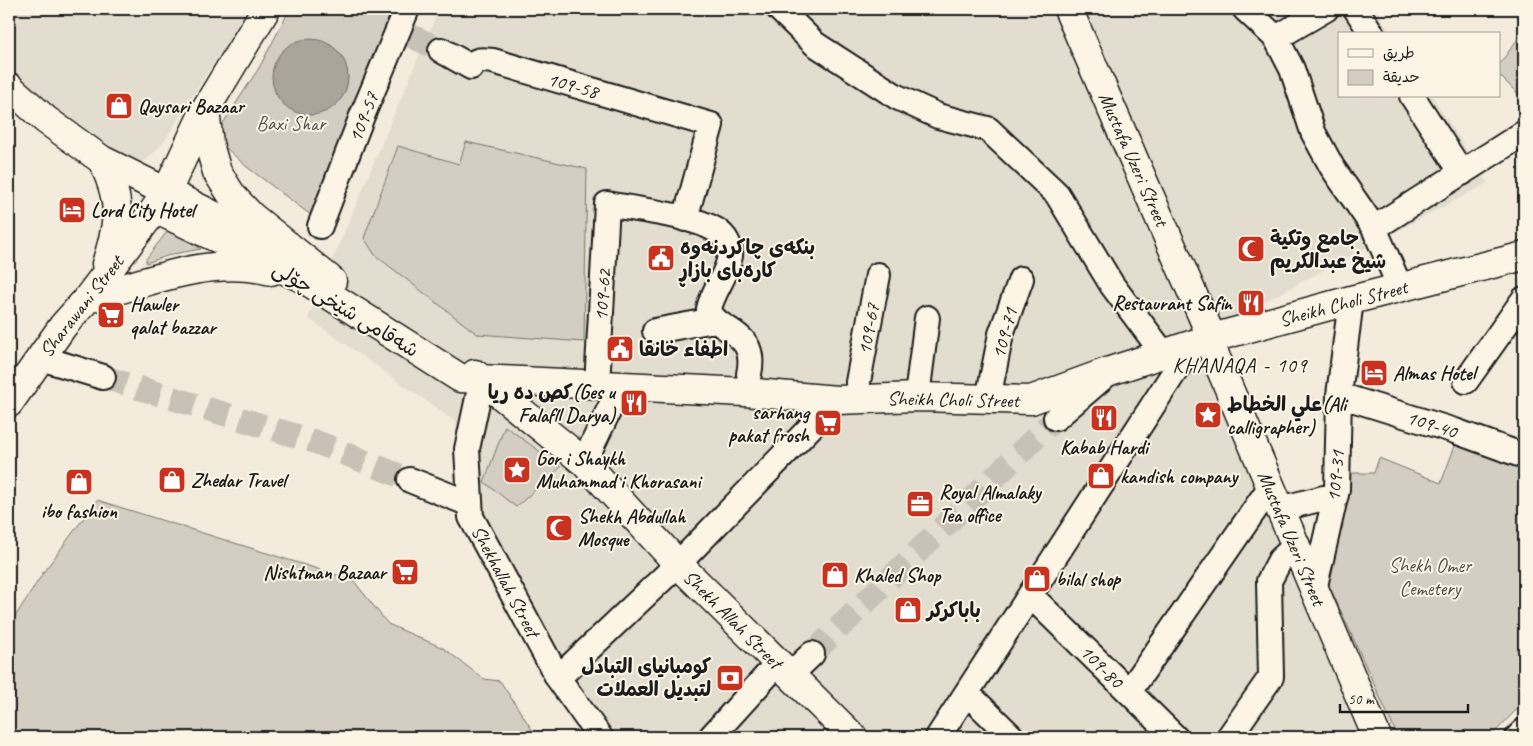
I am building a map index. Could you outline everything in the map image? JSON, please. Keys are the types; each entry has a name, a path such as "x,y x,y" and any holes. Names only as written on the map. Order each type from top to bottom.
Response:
{"main road":[{"name":"Sharawani Street","path":"9,403 63,326 93,291 161,200 205,110 266,9"},
{"name":"Mustafa Uzeri Street","path":"1068,9 1204,341 1275,498 1377,737"},
{"name":"شەقامی شێخی چۆلی","path":"9,87 46,120 161,200 308,272"},
{"path":"205,110 209,144 217,172 233,197 308,272"},
{"path":"93,291 113,241 117,199 113,183 102,160"},
{"name":"Sheikh Choli Street","path":"482,379 746,392 837,400 917,397 1031,400 1110,371 1204,341 1350,300 1524,256"},
{"path":"93,291 186,271 224,267 308,272"},
{"name":"Shekh Allah Street","path":"308,272 326,277 482,379 584,462 678,564 853,737"}],"street":[{"path":"779,9 815,44 897,97 938,116 988,129 1057,194 1112,285 1163,353"},
{"path":"1245,9 1276,38 1295,77 1313,132 1332,167 1374,228 1400,287"},
{"path":"1276,38 1326,9"},
{"path":"1356,9 1371,32"},
{"name":"109-57","path":"320,226 405,24"},
{"name":"109-58","path":"441,50 471,67 474,62 480,60 493,61 711,125 685,219"},
{"path":"1413,98 1462,173"},
{"path":"1374,228 1524,134"},
{"name":"109-62","path":"584,462 609,386 607,204 685,219"},
{"path":"685,219 717,230 730,244 730,254 724,278 708,309 714,320 733,330 743,341 752,362 749,374"},
{"name":"109-67","path":"858,382 878,275"},
{"name":"109-71","path":"990,389 1001,334 1021,279"},
{"path":"1466,381 1524,299"},
{"name":"109-31","path":"1314,590 1336,495 1339,395 1350,300"},
{"path":"918,388 927,318"},
{"path":"655,331 714,320"},
{"path":"938,737 1030,595 1204,341"},
{"path":"41,358 103,377"},
{"path":"1056,418 1110,371"},
{"name":"Shekhallah Street","path":"482,379 468,449 471,517 558,678 600,737"},
{"name":"109-40","path":"1339,395 1455,431 1524,456"},
{"path":"558,678 678,564 837,400"},
{"path":"410,480 470,504"},
{"path":"1128,692 1275,498 1336,495"},
{"path":"1229,737 1271,678 1269,581 1280,560 1295,546"},
{"name":"109-80","path":"1030,595 1175,737"},
{"path":"711,737 784,669 812,654"},
{"path":"967,693 1012,737"},
{"path":"1518,737 1524,731"}],"shaded area":[{"name":"Qaysari Bazaar","path":"9,9 248,9 163,143 144,162 137,165 98,148 9,69"},
{"path":"439,9 1375,9 1390,32 1338,32 1338,98 1433,98 1488,183 1217,327 1398,737 611,737 466,525 456,422 308,318"},
{"path":"303,39 317,39 331,45 342,56 348,70 345,92 337,104 317,115 303,115 289,109 278,98 272,84 272,70 278,56 289,45"}],"green space":[{"name":"Baxi Shar","path":"290,9 402,9 312,216 247,167 214,137 259,68"},
{"path":"1524,30 1524,100 1500,76 1500,64"},
{"path":"466,142 587,169 584,342 477,334 375,255 364,238 398,146 459,164"},
{"path":"169,229 201,249 173,254 146,263 146,259"},
{"path":"505,426 561,467 516,507 484,482"},
{"name":"Shekh Omer Cemetery","path":"1456,443 1524,466 1524,702 1490,737 1398,737 1329,585 1345,473 1374,473 1379,458 1441,483"},
{"path":"97,500 353,580 388,624 443,648 484,679 500,681 537,737 9,737 9,626 43,573"}],"tunnel":[{"path":"409,35 441,50"},
{"path":"103,377 316,442 410,480"},
{"path":"812,654 1056,418"}],"place":[{"name":"Qaysari Bazaar","path":"119,106"},
{"name":"Lord City Hotel","path":"72,210"},
{"name":"جامع وتكية شيخ عبدالكريم","path":"1251,249"},
{"name":"بنکەی چاکردنەوە کارەبای بازاڕ","path":"661,258"},
{"name":"Restaurant Safin","path":"1251,303"},
{"name":"Hawler qalat bazzar","path":"111,315"},
{"name":"اطفاء خانقا","path":"620,349"},
{"name":"Almas Hotel","path":"1374,373"},
{"name":"کص ده ریا(Ges u Falafll Darya)","path":"634,403"},
{"name":"علي الخطاط(Ali calligrapher)","path":"1208,415"},
{"name":"Kabab Hardi","path":"1104,418"},
{"name":"sarhang pakat frosh","path":"828,423"},
{"name":"Gor i Shaykh Muhammad i Khorasani","path":"517,470"},
{"name":"kandish company","path":"1101,476"},
{"name":"Zhedar Travel","path":"172,480"},
{"name":"ibo fashion","path":"79,482"},
{"name":"Royal Almalaky Tea office","path":"920,504"},
{"name":"Shekh Abdullah Mosque","path":"559,528"},
{"name":"Nishtman Bazaar","path":"405,572"},
{"name":"Khaled Shop","path":"835,575"},
{"name":"bilal shop","path":"1037,579"},
{"name":"باباكركر","path":"908,610"},
{"name":"كومبانياى التبادل لتبديل العملات","path":"730,678"}],"district":[{"name":"KHANAQA - 109","path":"1240,365"}]}
